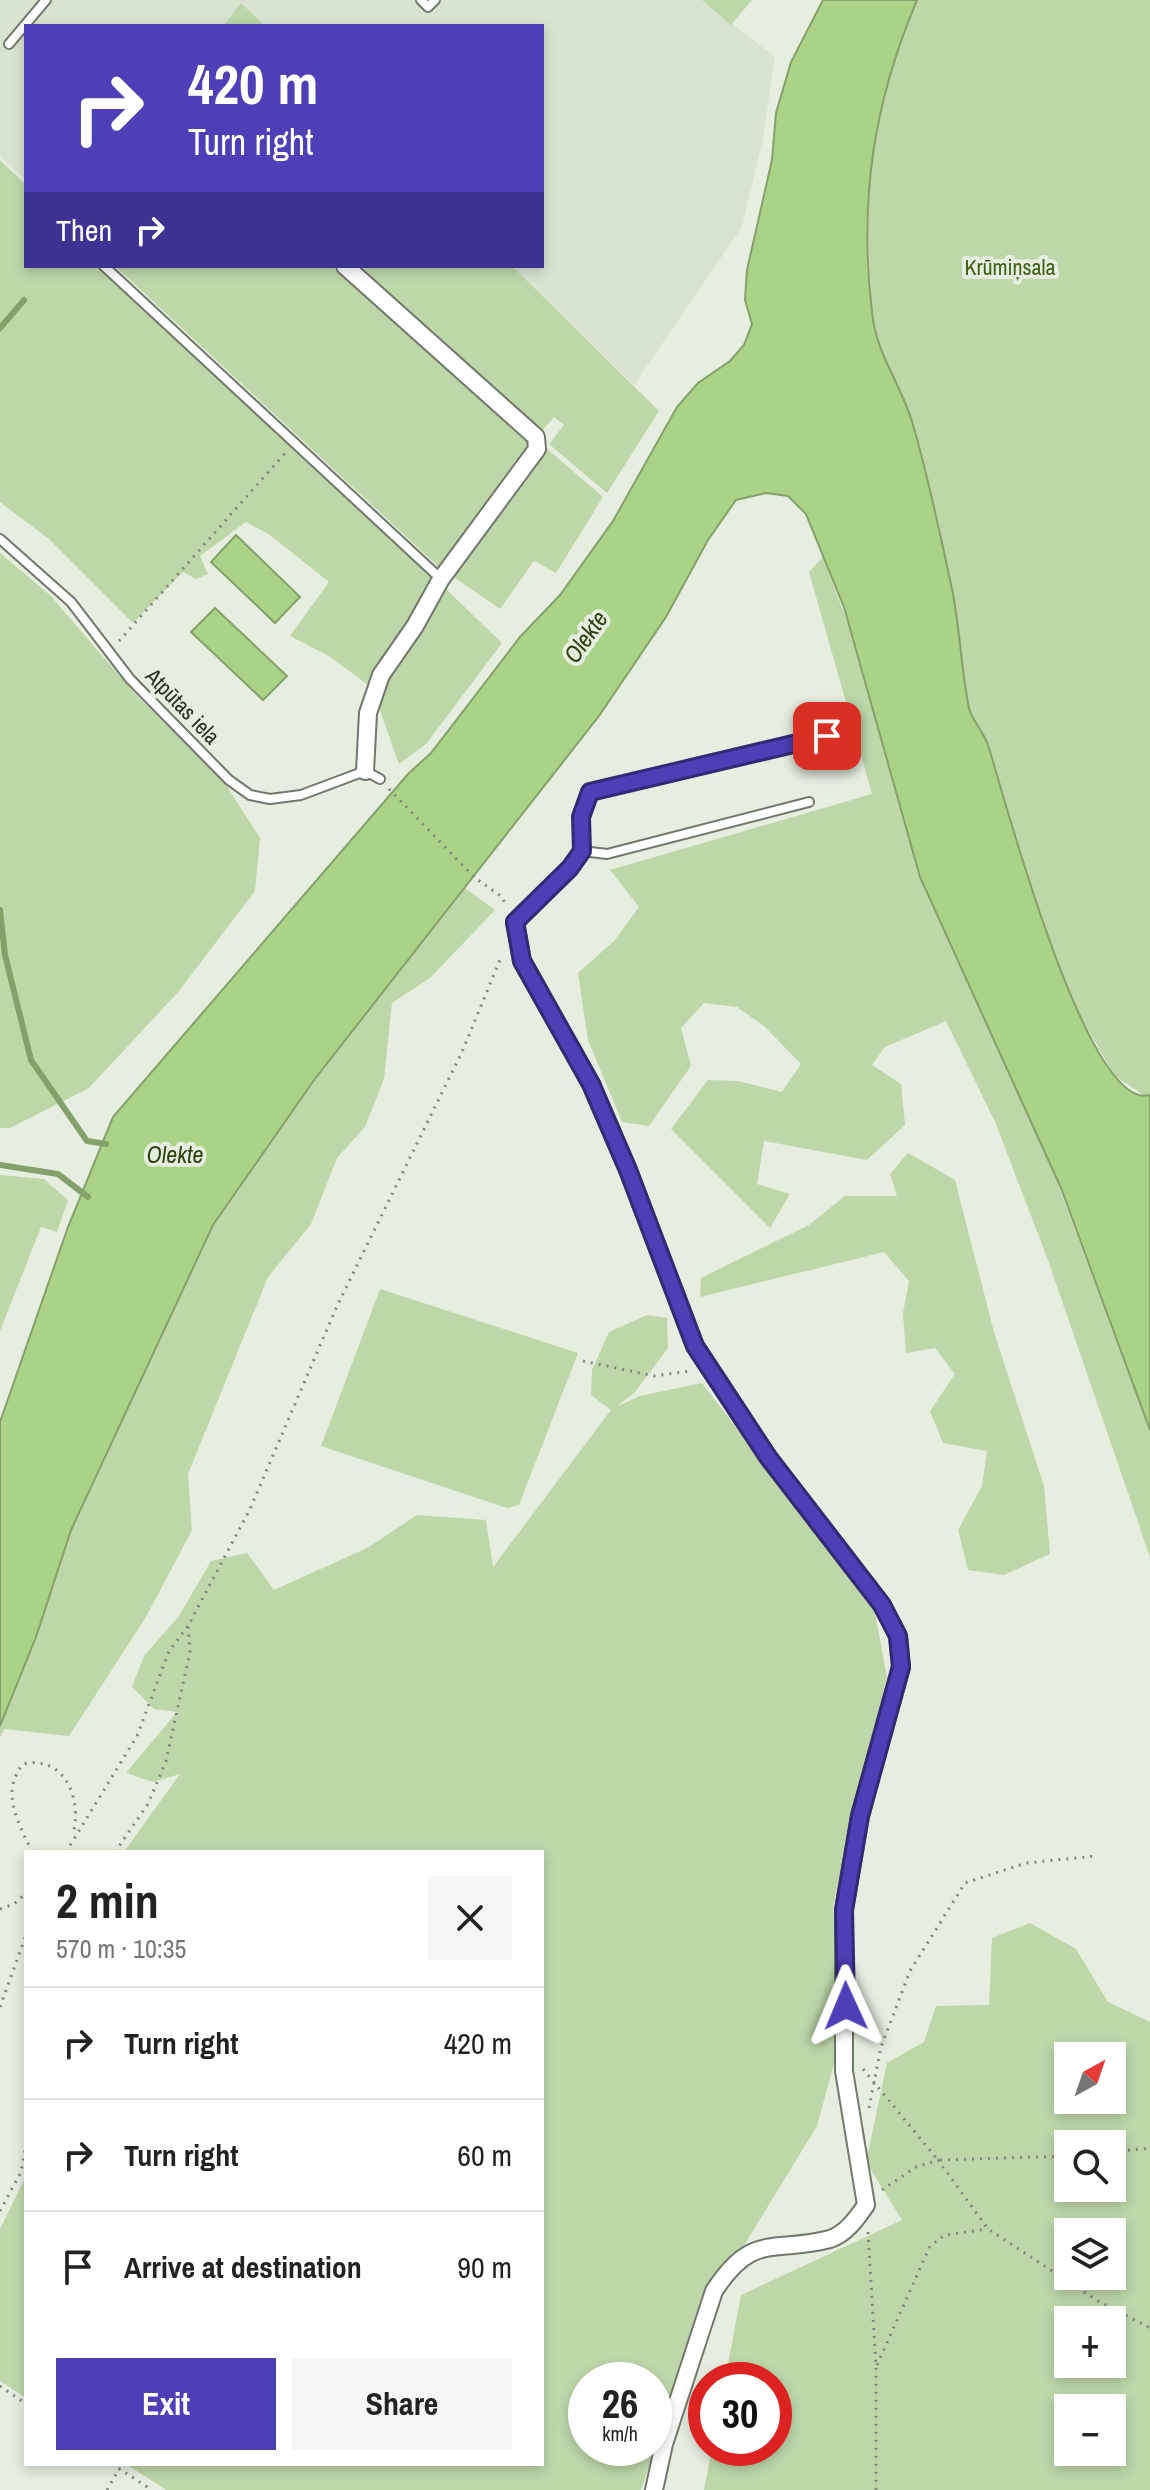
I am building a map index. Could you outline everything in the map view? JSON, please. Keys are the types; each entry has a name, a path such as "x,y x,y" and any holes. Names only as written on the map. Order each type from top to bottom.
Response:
{"street":[{"path":"347,268 536,437 537,449 441,579 415,626 381,675 368,713 372,775"},
{"path":"515,922 522,961 591,1084 628,1170 690,1335 768,1457 882,1605 898,1636 901,1667 860,1816 844,1910 844,2071 866,2205 851,2225 832,2239 772,2245 745,2255 728,2270 714,2291 664,2444 654,2490"}],"lane":[{"path":"26,24 46,0"},
{"path":"421,0 428,7 435,0"},
{"path":"9,44 24,26"},
{"path":"106,268 441,579"},
{"name":"Atpūtas iela","path":"0,539 71,602 109,653 229,780 250,795 270,799 301,795 372,775"},
{"path":"515,922 570,868 582,851 581,817 590,792 827,736"},
{"path":"582,851 607,854 809,802"}],"path":[{"path":"109,653 295,442"},
{"path":"391,791 474,877 502,897"},
{"path":"67,1850 137,1736 169,1651 188,1626 250,1509 337,1306 462,1052 503,951"},
{"path":"583,1361 654,1376 710,1369"},
{"path":"116,1850 148,1804 166,1761 190,1652 188,1626"},
{"path":"31,1850 6,1802 9,1778 23,1764 46,1763 67,1779 77,1810 72,1841"},
{"path":"868,2111 871,2082 910,1971 965,1883 1026,1863 1096,1856"},
{"path":"0,1909 14,1904 24,1895"},
{"path":"0,2007 24,1941"},
{"path":"861,2066 871,2082 938,2160 988,2229 1098,2301 1150,2328"},
{"path":"1126,2151 1150,2148"},
{"path":"0,2211 21,2172 24,2156"},
{"path":"876,2490 876,2367 866,2205 892,2181 938,2160 1054,2156"},
{"path":"876,2367 899,2309 930,2246 945,2235 988,2229"},
{"path":"0,2386 24,2403"},
{"path":"115,2466 152,2490"},
{"path":"107,2490 119,2469"}],"shaded area":[{"path":"0,0 702,0 775,57 763,138 742,227 634,385 514,268 544,268 544,24 263,24 241,3 225,24 24,24 24,178 0,156"}],"green space":[{"path":"702,0 752,0 731,25"},
{"name":"Krūmiņsala","path":"917,0 1150,0 1150,1095 1146,1097 1114,1075 1079,1014 1039,916 987,741 970,712 939,523 913,424 880,355 872,317 867,203 872,144 900,40"},
{"path":"241,3 263,24 225,24"},
{"path":"0,160 24,183 24,268 112,268 502,643 426,744 399,764 372,688 329,656 290,636 329,582 270,535 246,522 200,556 208,574 196,579 183,572 133,623 49,539 0,502"},
{"path":"117,268 333,268 530,444 441,569"},
{"path":"358,268 514,268 659,411 607,493 549,444 564,425 554,417 541,432"},
{"path":"545,447 603,497 556,573 534,561 500,609 454,577"},
{"path":"0,553 51,596 135,694 223,780 260,838 255,891 179,991 89,1088 10,1128 0,1128"},
{"path":"823,557 1150,1430 1150,1557 1049,1263 996,1124 946,1021 885,1047 872,1065 901,1084 905,1125 867,1160 764,1141 757,1184 790,1194 770,1228 671,1129 708,1080 738,1081 782,1092 801,1064 764,1026 737,1007 704,1003 681,1028 691,1066 649,1126 622,1122 588,1040 578,973 614,941 639,907 610,870 872,794 809,572"},
{"path":"465,888 495,910 430,978 392,1003 384,1079 365,1127 337,1158 311,1224 268,1277 188,1474 192,1530 146,1617 69,1736 4,1729 0,1738 0,1726 36,1637 71,1530 213,1225 314,1080"},
{"path":"908,1153 955,1180 994,1332 1044,1486 1050,1554 1004,1575 968,1570 958,1530 982,1486 987,1451 943,1443 930,1411 955,1374 935,1348 906,1353 903,1313 909,1281 884,1252 700,1297 701,1278 809,1225 845,1196 897,1196 890,1174"},
{"path":"0,1175 44,1179 68,1200 57,1232 41,1227 0,1331"},
{"path":"380,1289 578,1353 519,1505 507,1508 321,1446"},
{"path":"647,1315 667,1318 668,1348 635,1392 616,1407 640,1396 702,1383 874,1608 887,1677 833,1906 841,2038 817,2126 740,2252 710,2286 672,2398 672,2362 568,2362 568,2466 649,2466 641,2490 166,2490 129,2466 544,2466 544,1850 125,1850 180,1774 153,1782 126,1773 177,1712 154,1709 132,1687 144,1656 179,1616 211,1561 247,1553 274,1590 369,1547 417,1515 486,1520 493,1567 611,1410 591,1395 592,1370 609,1332"},
{"path":"1030,1923 1076,1949 1108,2002 1150,2022 1150,2490 704,2490 709,2466 792,2466 792,2362 728,2362 741,2295 902,2220 866,2162 887,2063 924,2042 936,2006 989,2005 992,1938"},
{"path":"24,2180 24,2397 0,2381 0,2229"}],"water":[{"name":"Olekte","path":"823,0 917,0 890,77 873,153 867,231 874,328 908,410 924,466 952,589 969,708 988,745 1051,945 1075,1005 1100,1055 1126,1087 1150,1095 1150,1430 1061,1188 920,877 844,607 806,514 788,496 766,493 736,500 708,540 666,617 599,716 314,1080 213,1225 71,1530 36,1637 0,1726 0,1422 68,1227 113,1117 408,774 431,753 520,637 560,595 613,521 677,407 698,383 730,361 744,345 752,324 745,300 747,270 772,160 776,113 791,62"},
{"path":"236,535 300,597 275,623 211,562"},
{"path":"215,608 287,676 263,700 191,632"}],"waterway":[{"path":"0,328 24,300"},
{"path":"0,910 5,955 31,1060 87,1141 106,1144"},
{"path":"0,1165 58,1174 88,1197"}],"route":[{"path":"827,736 590,792 581,817 582,851 570,868 515,922 522,961 591,1084 628,1170 695,1346 768,1457 882,1605 898,1636 901,1667 860,1816 844,1910 846,2006"}]}
